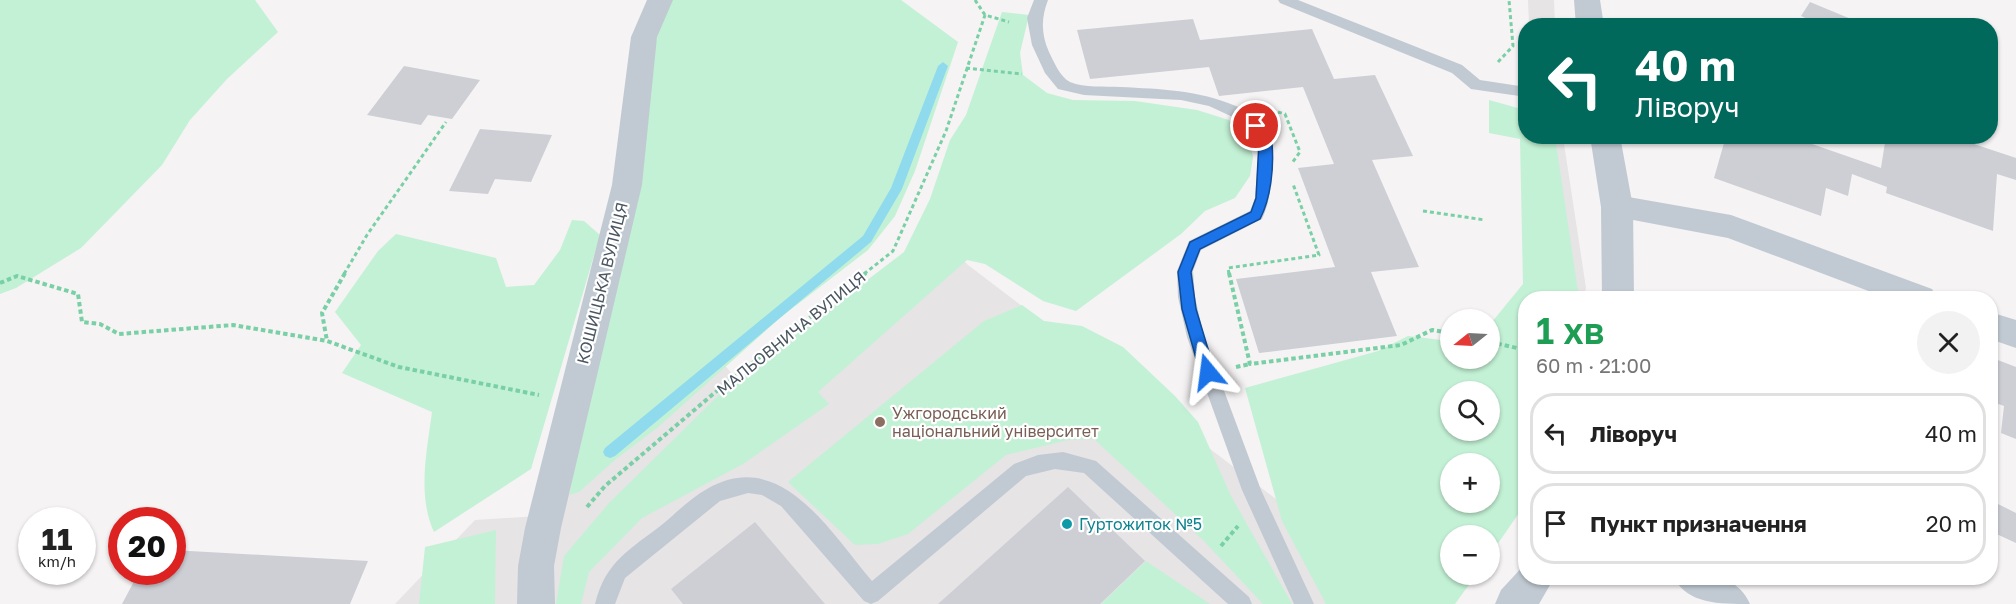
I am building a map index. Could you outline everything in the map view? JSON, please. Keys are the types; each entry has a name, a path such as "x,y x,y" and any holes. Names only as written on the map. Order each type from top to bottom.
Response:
{"street":[{"name":"КОШИЦЬКА ВУЛИЦЯ","path":"536,604 536,566 573,402 627,184 644,38 660,0"},
{"path":"1587,0 1589,18"},
{"path":"1606,144 1617,207 1618,291"},
{"path":"1617,207 1731,227 1902,291"},
{"path":"1998,328 2016,334"},
{"path":"1515,604 1530,585"},
{"path":"1702,585 1731,604"}],"lane":[{"path":"1041,0 1034,18 1039,45 1050,69 1063,85 1084,90 1181,95 1212,102 1242,115 1256,126 1266,142 1263,198 1256,215 1195,246 1185,272 1189,309 1208,372 1269,533 1305,604"},
{"path":"1285,0 1457,69 1476,85 1518,91"},
{"path":"605,604 609,588 618,571 713,495 729,487 746,484 764,486 794,503 871,594 1020,470 1045,460 1064,458 1090,468 1242,604"}],"path":[{"name":"МАЛЬОВНИЧА ВУЛИЦЯ","path":"582,513 605,486 694,410 893,251 946,131 985,15 975,0"},
{"path":"1476,85 1513,46 1509,0"},
{"path":"327,341 322,313 367,235 446,122"},
{"path":"1423,211 1485,220"},
{"path":"0,283 17,276 78,294 82,322 100,324 119,334 233,325 327,341 399,367 573,402"},
{"path":"1500,344 1518,348"},
{"path":"1202,568 1258,503"}],"shaded area":[{"path":"1528,0 1554,0 1555,18 1529,18"},
{"path":"1532,144 1564,144 1586,288 1585,291 1537,291"},
{"name":"Ужгородський національний університет","path":"935,231 968,265 1384,581 1441,513 1480,513 1464,525 1440,525 1440,557 1418,604 395,604 475,520 538,516 693,327 743,387"},
{"name":"Ужгородський національний університет","path":"1490,441 1498,441 1518,468 1518,483 1500,497 1500,453 1490,453"}],"green space":[{"path":"0,0 255,0 278,32 227,79 190,120 162,165 81,248 16,288 0,294"},
{"path":"671,0 901,0 958,42 915,171 895,216 868,250 781,317 657,428 616,459 579,492 570,495 578,427 652,59 663,10"},
{"path":"1002,12 1029,15 1020,53 1023,75 1047,93 1073,100 1135,101 1197,110 1229,120 1249,138 1253,157 1250,176 1235,198 1205,211 1181,234 1076,311 1043,301 985,264 967,260 818,392 829,404 743,464 642,518 589,572 581,604 556,604 564,556 609,503 726,388 904,252 930,199 950,140 966,115"},
{"path":"1489,100 1518,108 1518,139 1489,133"},
{"path":"1520,144 1556,144 1578,291 1518,291 1518,514 1500,541 1500,525 1440,525 1440,585 1469,585 1455,604 1326,604 1282,521 1245,388 1378,351 1408,336 1440,340 1440,369 1500,369 1500,312 1523,284"},
{"path":"572,220 584,221 600,235 531,469 434,532 429,518 425,488 426,457 432,412 342,373 361,345 335,312 378,251 396,234 496,258 506,287 534,285 560,250"},
{"path":"1022,305 1044,321 1082,326 1123,347 1175,396 1198,422 1231,496 1292,604 1263,604 1203,540 1094,439 1068,440 1006,455 908,534 878,544 855,545 788,482 984,321"},
{"path":"496,530 495,604 419,604 425,547"},
{"path":"1146,561 1204,600 1210,604 1101,604"}],"building":[{"path":"1810,2 1849,18 1806,18 1801,16"},
{"path":"1193,19 1200,40 1312,29 1334,79 1375,75 1413,156 1372,160 1419,267 1371,272 1397,336 1259,353 1236,279 1335,267 1298,168 1334,164 1303,87 1219,96 1209,67 1090,79 1077,30"},
{"path":"404,66 480,80 452,119 428,115 421,125 367,115"},
{"path":"480,129 552,135 531,182 495,179 488,194 449,191"},
{"path":"1724,144 1812,144 1881,168 1885,144 1974,144 2016,158 2016,180 1997,174 1993,231 1886,193 1887,187 1852,174 1848,196 1826,188 1821,216 1714,178"},
{"path":"1998,360 2016,367 2016,439 2001,433 2004,406 1998,404"},
{"name":"Гуртожиток №5","path":"1068,487 1145,561 1100,604 938,604"},
{"path":"1998,504 2016,513 2016,543 1998,535"},
{"path":"755,522 825,604 683,604 671,589"},
{"path":"186,551 368,561 350,604 122,604 132,585 186,585"}],"waterway":[{"path":"610,452 867,239 896,189 943,66"}],"place":[{"name":"Ужгородський національний університет","path":"880,422"},
{"name":"Гуртожиток №5","path":"1067,524"}],"route":[{"path":"1208,372 1189,309 1185,272 1195,246 1219,231 1256,215 1263,198 1266,142 1256,126"}]}
